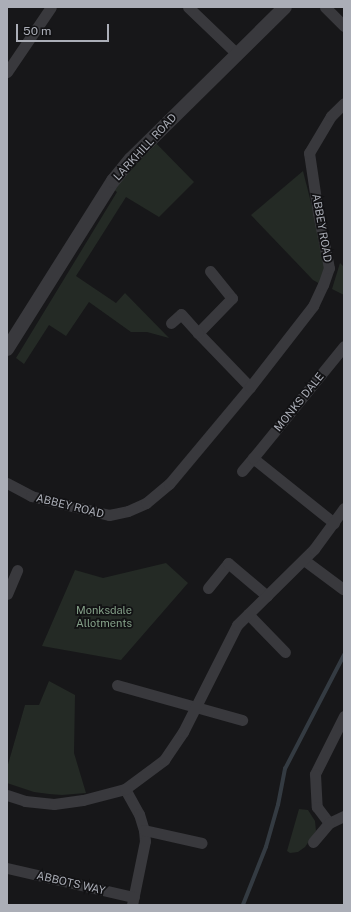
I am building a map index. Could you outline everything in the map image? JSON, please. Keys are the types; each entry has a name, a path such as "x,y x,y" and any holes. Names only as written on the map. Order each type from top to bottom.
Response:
{"street":[{"path":"7,72 51,7"},
{"path":"188,7 237,54"},
{"name":"LARKHILL ROAD","path":"7,350 113,181 151,138 285,7"},
{"path":"325,7 344,26"},
{"name":"ABBEY ROAD","path":"7,483 31,496 109,515 128,511 146,503 169,484 250,387 313,306 329,268 318,213 309,153 330,116 344,102"},
{"path":"198,333 232,298 210,271"},
{"path":"171,323 181,314 250,387"},
{"name":"MONKS DALE","path":"242,471 344,346"},
{"path":"253,458 334,523"},
{"path":"7,795 25,801 54,804 83,800 125,789 164,760 183,732 237,625 304,560 334,523 344,508"},
{"path":"304,560 343,589"},
{"path":"208,588 228,563 267,596"},
{"path":"7,594 17,570"},
{"path":"248,614 285,652"},
{"path":"117,685 242,720"},
{"path":"329,823 317,807 315,774 344,716"},
{"name":"ABBOTS WAY","path":"7,868 133,901 145,841 144,830 139,814 125,789"},
{"path":"313,842 329,823 344,816"},
{"path":"144,830 202,843"}],"green space":[{"path":"151,138 194,182 159,217 126,197 76,276 116,303 125,293 169,338 147,332 131,332 89,302 66,336 49,325 24,364 16,358 117,192 110,187"},
{"path":"303,171 327,266 322,285 313,280 251,215"},
{"path":"340,263 344,267 344,295 332,289"},
{"name":"Monksdale Allotments","path":"166,563 188,583 121,660 42,646 75,570 103,578"},
{"path":"49,681 75,695 74,753 86,793 62,795 49,794 34,792 7,783 7,768 25,705 39,705"},
{"path":"299,809 308,810 315,821 316,831 305,847 298,852 290,853 287,851"}],"waterway":[{"path":"243,905 266,847 278,805 285,769 344,655"}]}
